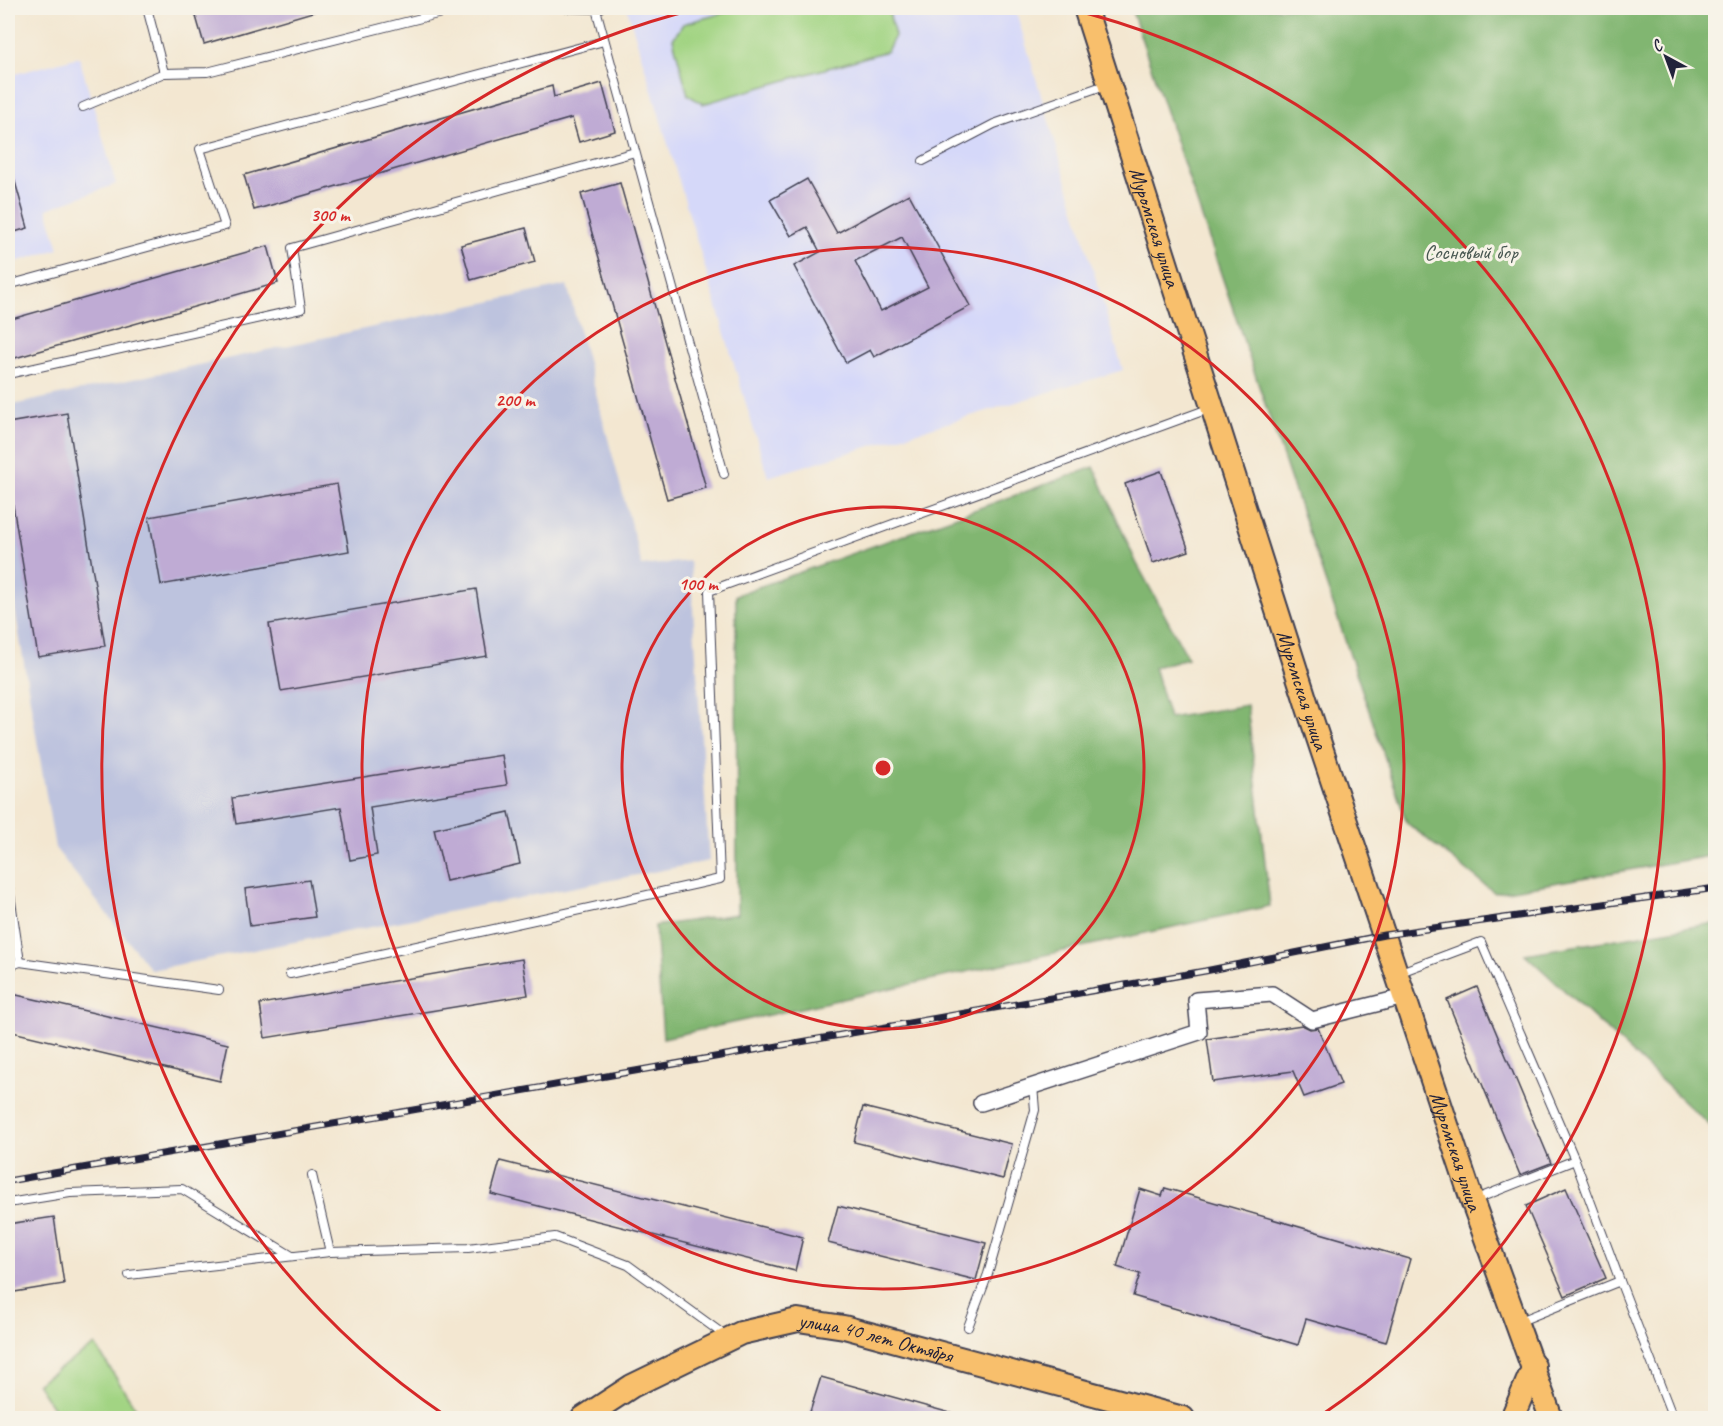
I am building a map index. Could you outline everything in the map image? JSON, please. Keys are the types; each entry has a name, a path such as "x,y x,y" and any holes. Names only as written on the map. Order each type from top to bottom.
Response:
{"main road":[{"name":"Муромская улица","path":"1085,8 1309,711 1472,1200 1534,1366 1551,1419"},
{"name":"улица 40 лет Октября","path":"583,1419 632,1386 741,1333 798,1320 844,1327 1183,1419"},
{"path":"1512,1419 1534,1366"}],"street":[{"path":"981,1103 1199,1032 1196,1000 1272,994 1312,1020 1404,996"}],"lane":[{"path":"147,8 164,73"},
{"path":"83,107 164,73 207,72 461,8"},
{"path":"563,8 598,8 604,41 724,474"},
{"path":"8,285 225,226 200,148 604,41"},
{"path":"923,161 994,124 1109,83"},
{"path":"8,374 302,309 292,248 635,152"},
{"path":"290,974 720,879 709,591 1212,407"},
{"path":"8,881 20,962"},
{"path":"1396,973 1481,942 1575,1160 1673,1419"},
{"path":"8,967 20,962 219,990"},
{"path":"968,1328 988,1274 1035,1110 1033,1086"},
{"path":"1472,1200 1575,1160"},
{"path":"312,1175 330,1252"},
{"path":"8,1203 70,1193 182,1189 292,1256"},
{"path":"129,1275 330,1252 468,1248 555,1237 628,1265 729,1339"},
{"path":"1517,1322 1620,1281"}],"shaded area":[{"path":"627,8 1015,8 1123,370 768,477"},
{"path":"79,57 116,184 47,209 59,249 8,264 8,76"},
{"path":"567,285 642,566 690,561 709,861 151,970 55,848 8,568 8,406"}],"green space":[{"path":"741,8 888,8 895,36 887,51 703,104 688,95 673,39 683,24"},
{"name":"Сосновый бор","path":"1131,8 1715,8 1715,855 1495,893 1407,823"},
{"path":"1094,467 1136,562 1188,658 1154,667 1169,718 1247,705 1270,906 663,1038 655,926 737,914 736,595"},
{"path":"1716,923 1715,1130 1525,954"},
{"path":"95,1345 142,1418 60,1418 37,1383"}],"building":[{"path":"213,8 316,8 316,11 204,44 195,13"},
{"path":"602,83 615,131 579,142 572,118 254,210 244,175 552,86 554,97"},
{"path":"8,171 12,171 28,228 8,234"},
{"path":"807,179 837,233 909,194 970,306 874,357 870,350 846,363 794,266 820,252 807,227 791,236 770,200","holes":["902,237 928,287 881,311 855,261"]},
{"path":"620,183 706,488 667,499 581,194"},
{"path":"526,228 535,262 471,280 461,245"},
{"path":"268,246 278,283 8,360 8,320"},
{"path":"67,413 105,646 38,657 8,475 8,423"},
{"path":"1161,471 1189,551 1153,563 1125,484"},
{"path":"337,484 349,551 161,585 149,517"},
{"path":"476,589 487,656 281,691 269,624"},
{"path":"502,755 507,785 370,807 377,855 350,860 341,807 236,824 232,798"},
{"path":"509,812 520,864 446,881 434,829"},
{"path":"309,880 315,917 250,926 245,889"},
{"path":"522,959 528,995 265,1038 260,1004"},
{"path":"1477,987 1551,1163 1520,1175 1447,1000"},
{"path":"8,993 228,1044 220,1081 8,1031"},
{"path":"1302,1025 1310,1029 1318,1028 1341,1084 1304,1097 1293,1071 1213,1082 1207,1039"},
{"path":"863,1107 1012,1144 1003,1179 854,1142"},
{"path":"500,1161 803,1237 795,1271 491,1194"},
{"path":"1165,1188 1410,1259 1386,1342 1306,1319 1298,1345 1133,1296 1140,1274 1117,1267 1140,1189 1162,1196"},
{"path":"1566,1188 1606,1278 1565,1296 1526,1206"},
{"path":"838,1206 986,1243 976,1280 828,1243"},
{"path":"54,1217 64,1284 8,1293 8,1224"},
{"path":"821,1377 954,1414 953,1419 822,1419 809,1415"}],"railway":[{"path":"8,1181 1205,971 1384,935 1716,888"}]}
